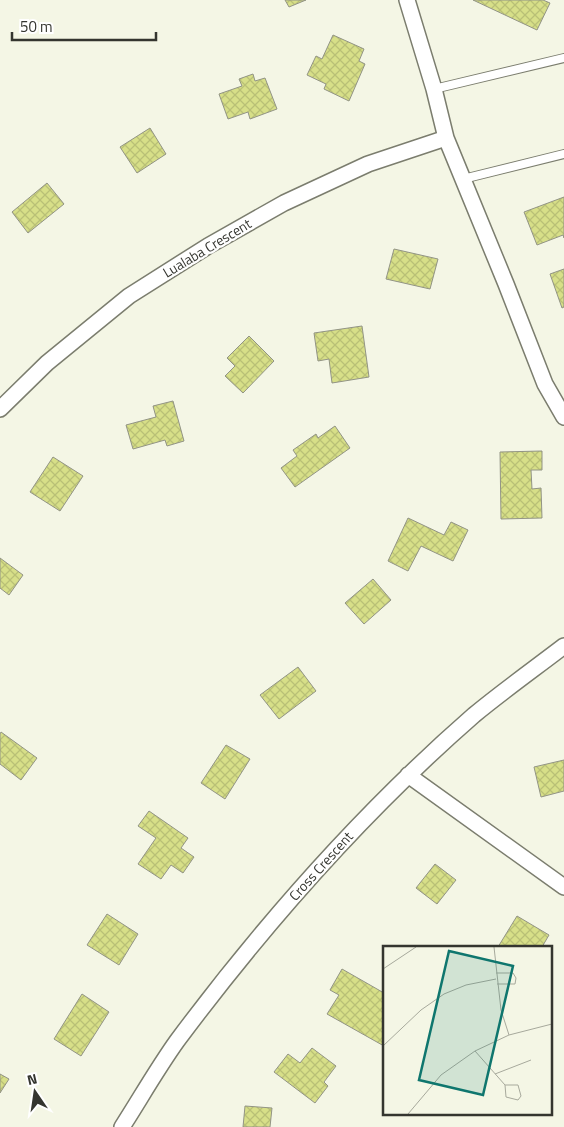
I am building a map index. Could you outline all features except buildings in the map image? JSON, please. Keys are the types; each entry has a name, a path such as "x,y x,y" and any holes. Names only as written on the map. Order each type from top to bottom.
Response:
{"street":[{"path":"407,0 434,89 446,138 545,384 564,417"},
{"name":"Lualaba Crescent","path":"0,409 46,364 129,296 208,246 284,203 368,164 446,138"},
{"name":"Cross Crescent","path":"122,1127 176,1043 274,918 342,841 408,775 476,714 564,646"},
{"path":"408,775 564,887"}],"lane":[{"path":"434,89 564,58"},
{"path":"463,179 564,154"}]}
